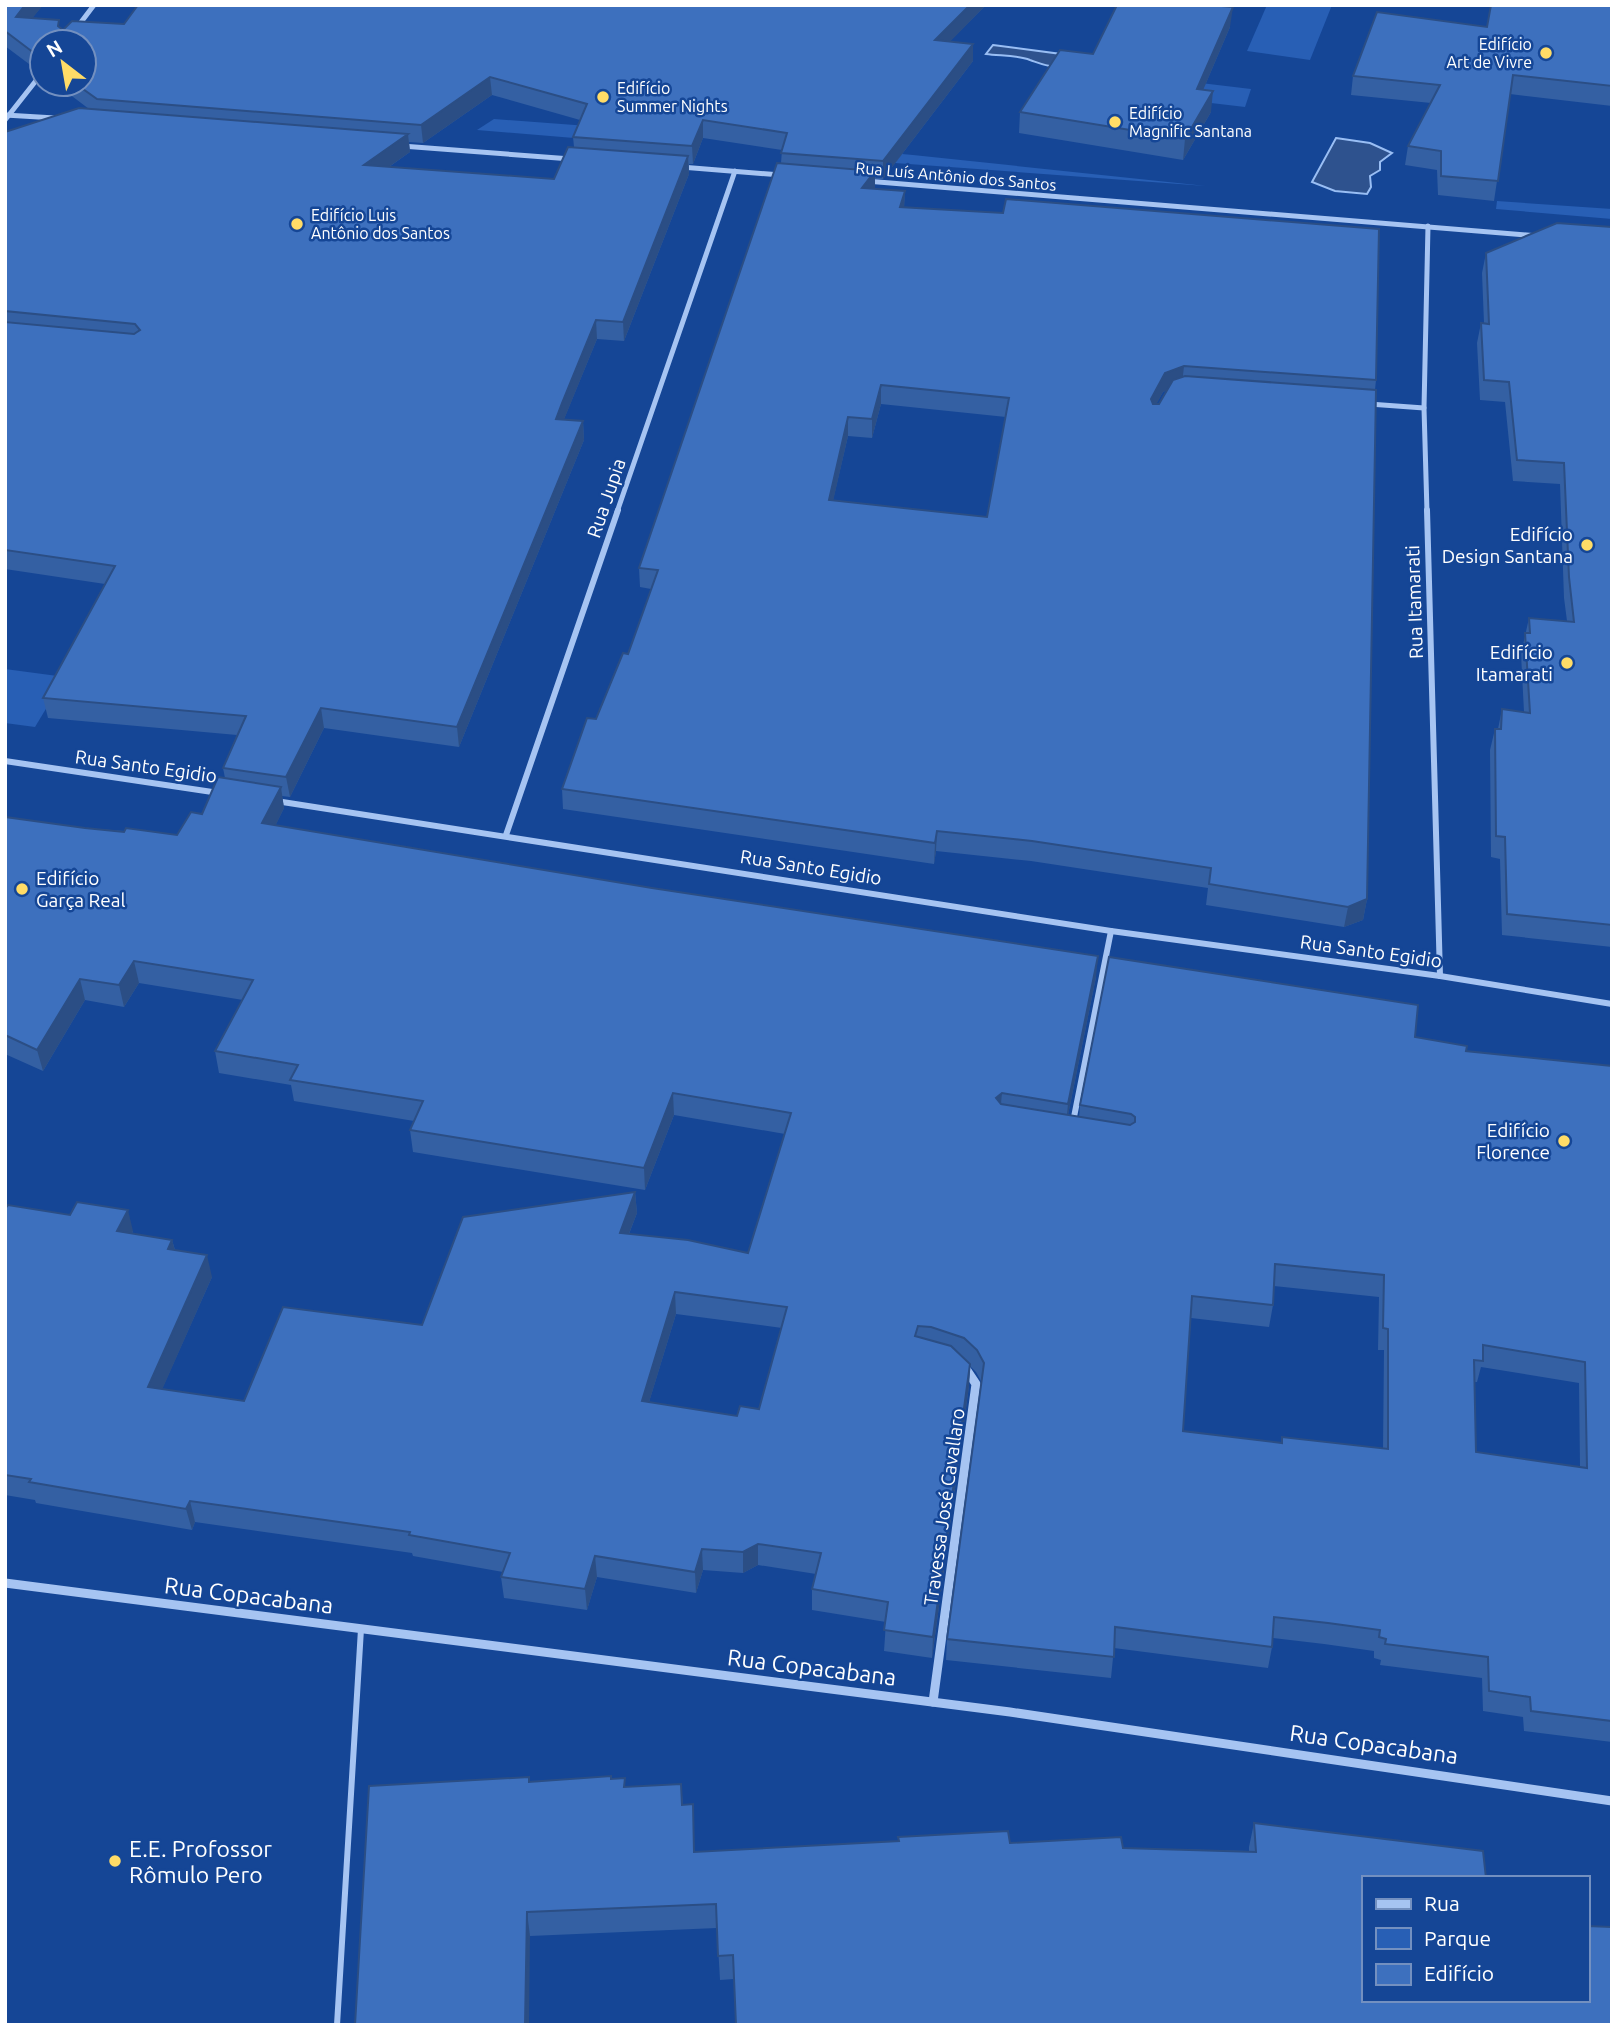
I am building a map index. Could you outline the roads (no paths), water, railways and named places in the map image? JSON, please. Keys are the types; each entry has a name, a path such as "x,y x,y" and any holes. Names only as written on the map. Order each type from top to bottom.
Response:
{"street":[{"path":"77,28 94,5"},
{"path":"7,116 28,90"},
{"path":"7,116 64,119"},
{"path":"392,145 584,160"},
{"path":"680,167 790,175"},
{"name":"Rua Jupia","path":"506,835 735,171"},
{"name":"Rua Luís Antônio dos Santos","path":"860,181 1546,236"},
{"name":"Rua Itamarati","path":"1428,226 1424,408 1440,976"},
{"path":"1357,403 1424,408"},
{"name":"Rua Santo Egidio","path":"5,761 222,793"},
{"name":"Rua Santo Egidio","path":"262,799 1111,931 1440,976 1612,1004"},
{"path":"1071,1130 1111,931"},
{"name":"Travessa José Cavallaro","path":"933,1702 976,1384 967,1368 958,1363"},
{"name":"Rua Copacabana","path":"5,1583 933,1702 1422,1770 1612,1801"}],"lane":[{"path":"337,2025 361,1629"}],"place":[{"name":"Edifício Art de Vivre","path":"1546,53"},
{"name":"Edifício Summer Nights","path":"603,97"},
{"name":"Edifício Magnific Santana","path":"1115,122"},
{"name":"Edifício Luis Antônio dos Santos","path":"297,224"},
{"name":"Edifício Design Santana","path":"1587,545"},
{"name":"Edifício Itamarati","path":"1567,663"},
{"name":"Edifício Garça Real","path":"22,889"},
{"name":"Edifício Florence","path":"1564,1141"},
{"name":"E.E. Profossor Rômulo Pero","path":"115,1861"}]}
